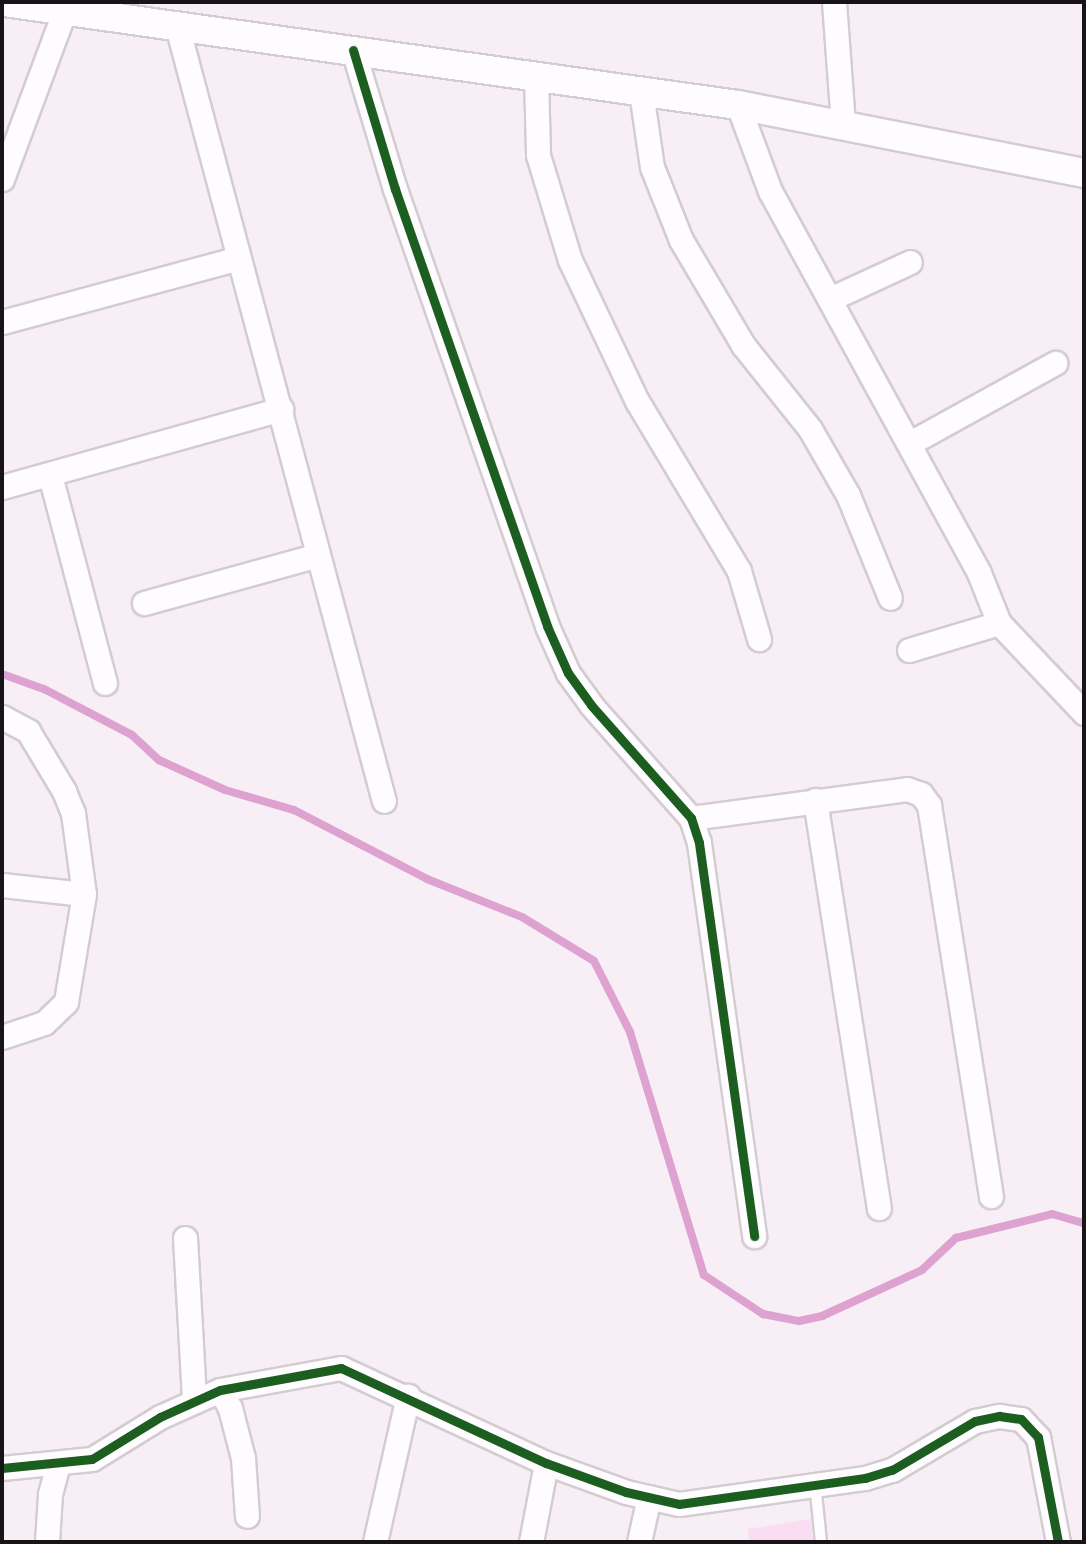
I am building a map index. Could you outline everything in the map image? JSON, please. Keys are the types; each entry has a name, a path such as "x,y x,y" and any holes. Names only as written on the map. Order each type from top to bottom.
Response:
{"street":[{"path":"4,2 738,105 1084,173"},
{"path":"834,2 843,124"},
{"path":"2,179 65,10"},
{"path":"177,26 281,409 383,801"},
{"path":"353,50 395,189 547,626 568,673 591,705 691,818 699,843 754,1236"},
{"path":"536,76 538,155 570,260 637,401 739,571 759,639"},
{"path":"641,92 652,167 681,240 743,345 810,429 848,495 890,598"},
{"path":"738,105 770,191 979,573 999,623 1084,713"},
{"path":"2,322 239,258"},
{"path":"830,299 910,262"},
{"path":"910,443 1055,363"},
{"path":"2,487 281,409"},
{"path":"50,475 105,683"},
{"path":"144,603 318,555"},
{"path":"909,650 999,623"},
{"path":"2,717 28,730 64,791 73,813 84,894 66,1002 44,1023 2,1037"},
{"path":"691,818 907,789 921,794 929,805 991,1196"},
{"path":"815,800 879,1208"},
{"path":"2,885 84,894"},
{"path":"185,1238 194,1401"},
{"path":"2,1468 92,1459 194,1401 220,1390 341,1368 408,1396 546,1463 649,1497 679,1504 715,1502 815,1483 865,1478 892,1469 975,1421 999,1416 1021,1419 1038,1437 1058,1542"},
{"path":"220,1390 230,1408 243,1458 247,1516"},
{"path":"375,1542 408,1396"},
{"path":"531,1542 546,1463"},
{"path":"47,1542 50,1494 58,1464"},
{"path":"639,1542 649,1497"}],"lane":[{"path":"815,1483 821,1542"}],"shaded area":[{"path":"811,1519 813,1542 749,1542 748,1529"}],"waterway":[{"path":"2,674 44,689 132,735 159,760 225,790 294,810 427,879 522,917 594,961 630,1032 704,1275 763,1314 799,1321 822,1316 922,1270 956,1238 1052,1214 1084,1223"}],"cycle path":[{"path":"353,50 395,189 547,626 568,673 591,705 691,818 699,843 754,1236"},
{"path":"2,1468 92,1459 160,1417 220,1390 341,1368 546,1463 626,1492 679,1504 865,1478 892,1470 975,1421 999,1416 1021,1419 1038,1437 1058,1542"}]}
